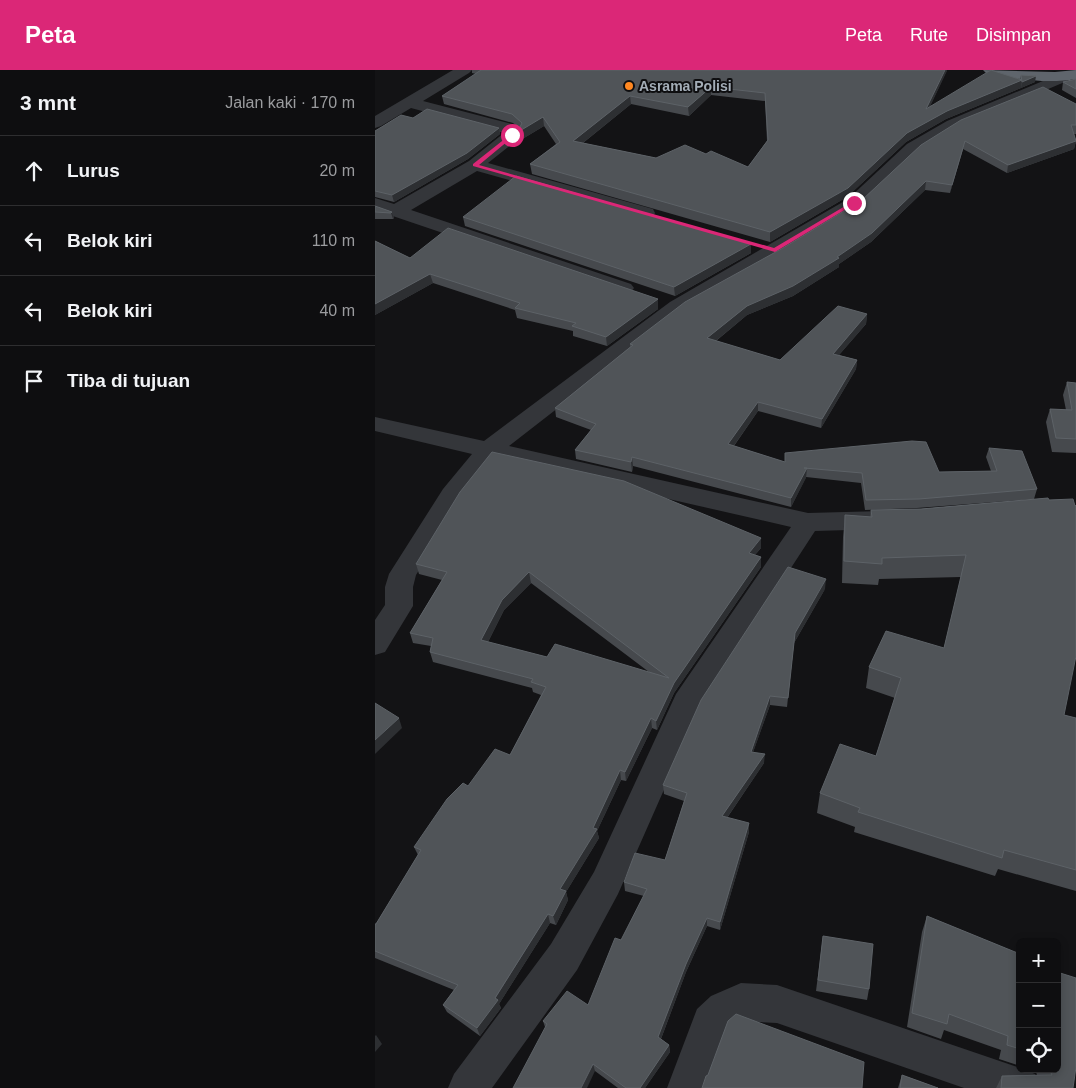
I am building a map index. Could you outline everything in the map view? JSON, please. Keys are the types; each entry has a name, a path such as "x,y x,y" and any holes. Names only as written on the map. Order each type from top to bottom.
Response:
{"highway":[{"path":"991,70 1059,83"}],"street":[{"path":"375,123 454,72"},
{"path":"375,644 399,606 399,587 403,574 452,495 488,450 659,300 775,250 854,203 913,148 953,124 1059,83"},
{"path":"383,104 405,105 506,128 513,132 508,140 475,165 396,211"},
{"path":"475,165 667,220"},
{"path":"375,204 659,300"},
{"path":"749,243 775,250"},
{"path":"375,424 808,522 826,523 908,519"},
{"path":"468,1088 564,957 606,883 687,703 709,667 808,522"},
{"path":"687,1088 711,1023 724,1009 741,1002 760,1002 786,1007 1021,1088"}],"building":[{"path":"481,70 945,70 926,109 991,70 1022,80 947,111 907,133 848,188 770,232 530,164 560,142 543,117 513,135 518,131 522,123 512,114 442,96","holes":["711,87 765,93 768,140 748,167 711,151 706,154 685,145 656,158 573,141 630,96 688,107"]},
{"path":"1021,75 1036,76 1022,82"},
{"path":"1076,79 1076,89 1063,82"},
{"path":"1043,87 1076,104 1076,125 1071,125 1076,141 1008,165 965,141 952,185 926,181 872,233 837,257 839,258 793,286 747,306 707,338 780,360 838,306 867,314 833,354 857,360 822,419 758,402 728,444 785,462 785,453 912,441 926,442 939,472 997,471 989,448 1022,451 1037,489 919,499 866,500 862,473 807,468 791,498 632,457 631,462 575,450 596,424 555,408 633,345 630,344 685,302 783,248 862,200 921,145 961,120"},
{"path":"427,109 499,128 467,153 392,195 375,191 375,131 401,115 413,118"},
{"path":"516,176 751,244 674,287 463,217"},
{"path":"375,206 392,212 375,212"},
{"path":"448,228 658,299 606,337 572,326 576,323 515,308 520,303 430,274 375,304 375,241 410,258"},
{"path":"1067,382 1076,383 1076,439 1056,438 1050,409 1072,410"},
{"path":"492,452 624,481 761,538 749,553 761,557 674,683 656,721 651,718 625,772 620,770 593,828 597,829 560,889 566,891 553,916 548,914 495,998 498,1000 477,1028 443,1005 458,985 375,951 375,924 421,850 414,847 447,799 463,783 468,786 495,749 510,755 546,687 531,682 533,679 430,652 433,638 410,633 447,572 416,564 460,492","holes":["529,572 669,678 555,644 547,657 481,640 502,600"]},
{"path":"1048,498 1049,500 1073,499 1076,505 1076,656 1064,715 1076,718 1076,870 1004,850 1002,858 858,812 860,808 820,793 840,744 876,756 901,678 869,667 886,631 944,648 966,555 882,558 882,564 844,561 845,515 872,517 871,510 921,509"},
{"path":"788,567 826,579 795,633 788,698 770,696 751,752 765,754 722,816 749,823 720,922 707,918 686,964 658,1037 669,1045 640,1088 626,1088 593,1064 581,1088 513,1088 547,1024 543,1021 567,991 588,1005 615,938 621,940 647,889 624,882 635,853 665,860 687,793 663,785 701,700"},
{"path":"375,703 399,718 375,740"},
{"path":"927,916 1016,952 1016,1048 1007,1045 1008,1036 949,1014 947,1024 912,1013"},
{"path":"823,936 873,944 869,989 818,980"},
{"path":"1061,973 1076,978 1076,1067 1073,1088 1001,1088 1002,1076 1052,1075 1051,1073 1061,1073"},
{"path":"736,1014 864,1062 862,1088 702,1088 728,1021"},
{"path":"902,1075 938,1088 900,1088"}],"place":[{"name":"Asrama Polisi","path":"629,86"}],"route":[{"path":"512,135 475,165 775,250 854,203"}]}
